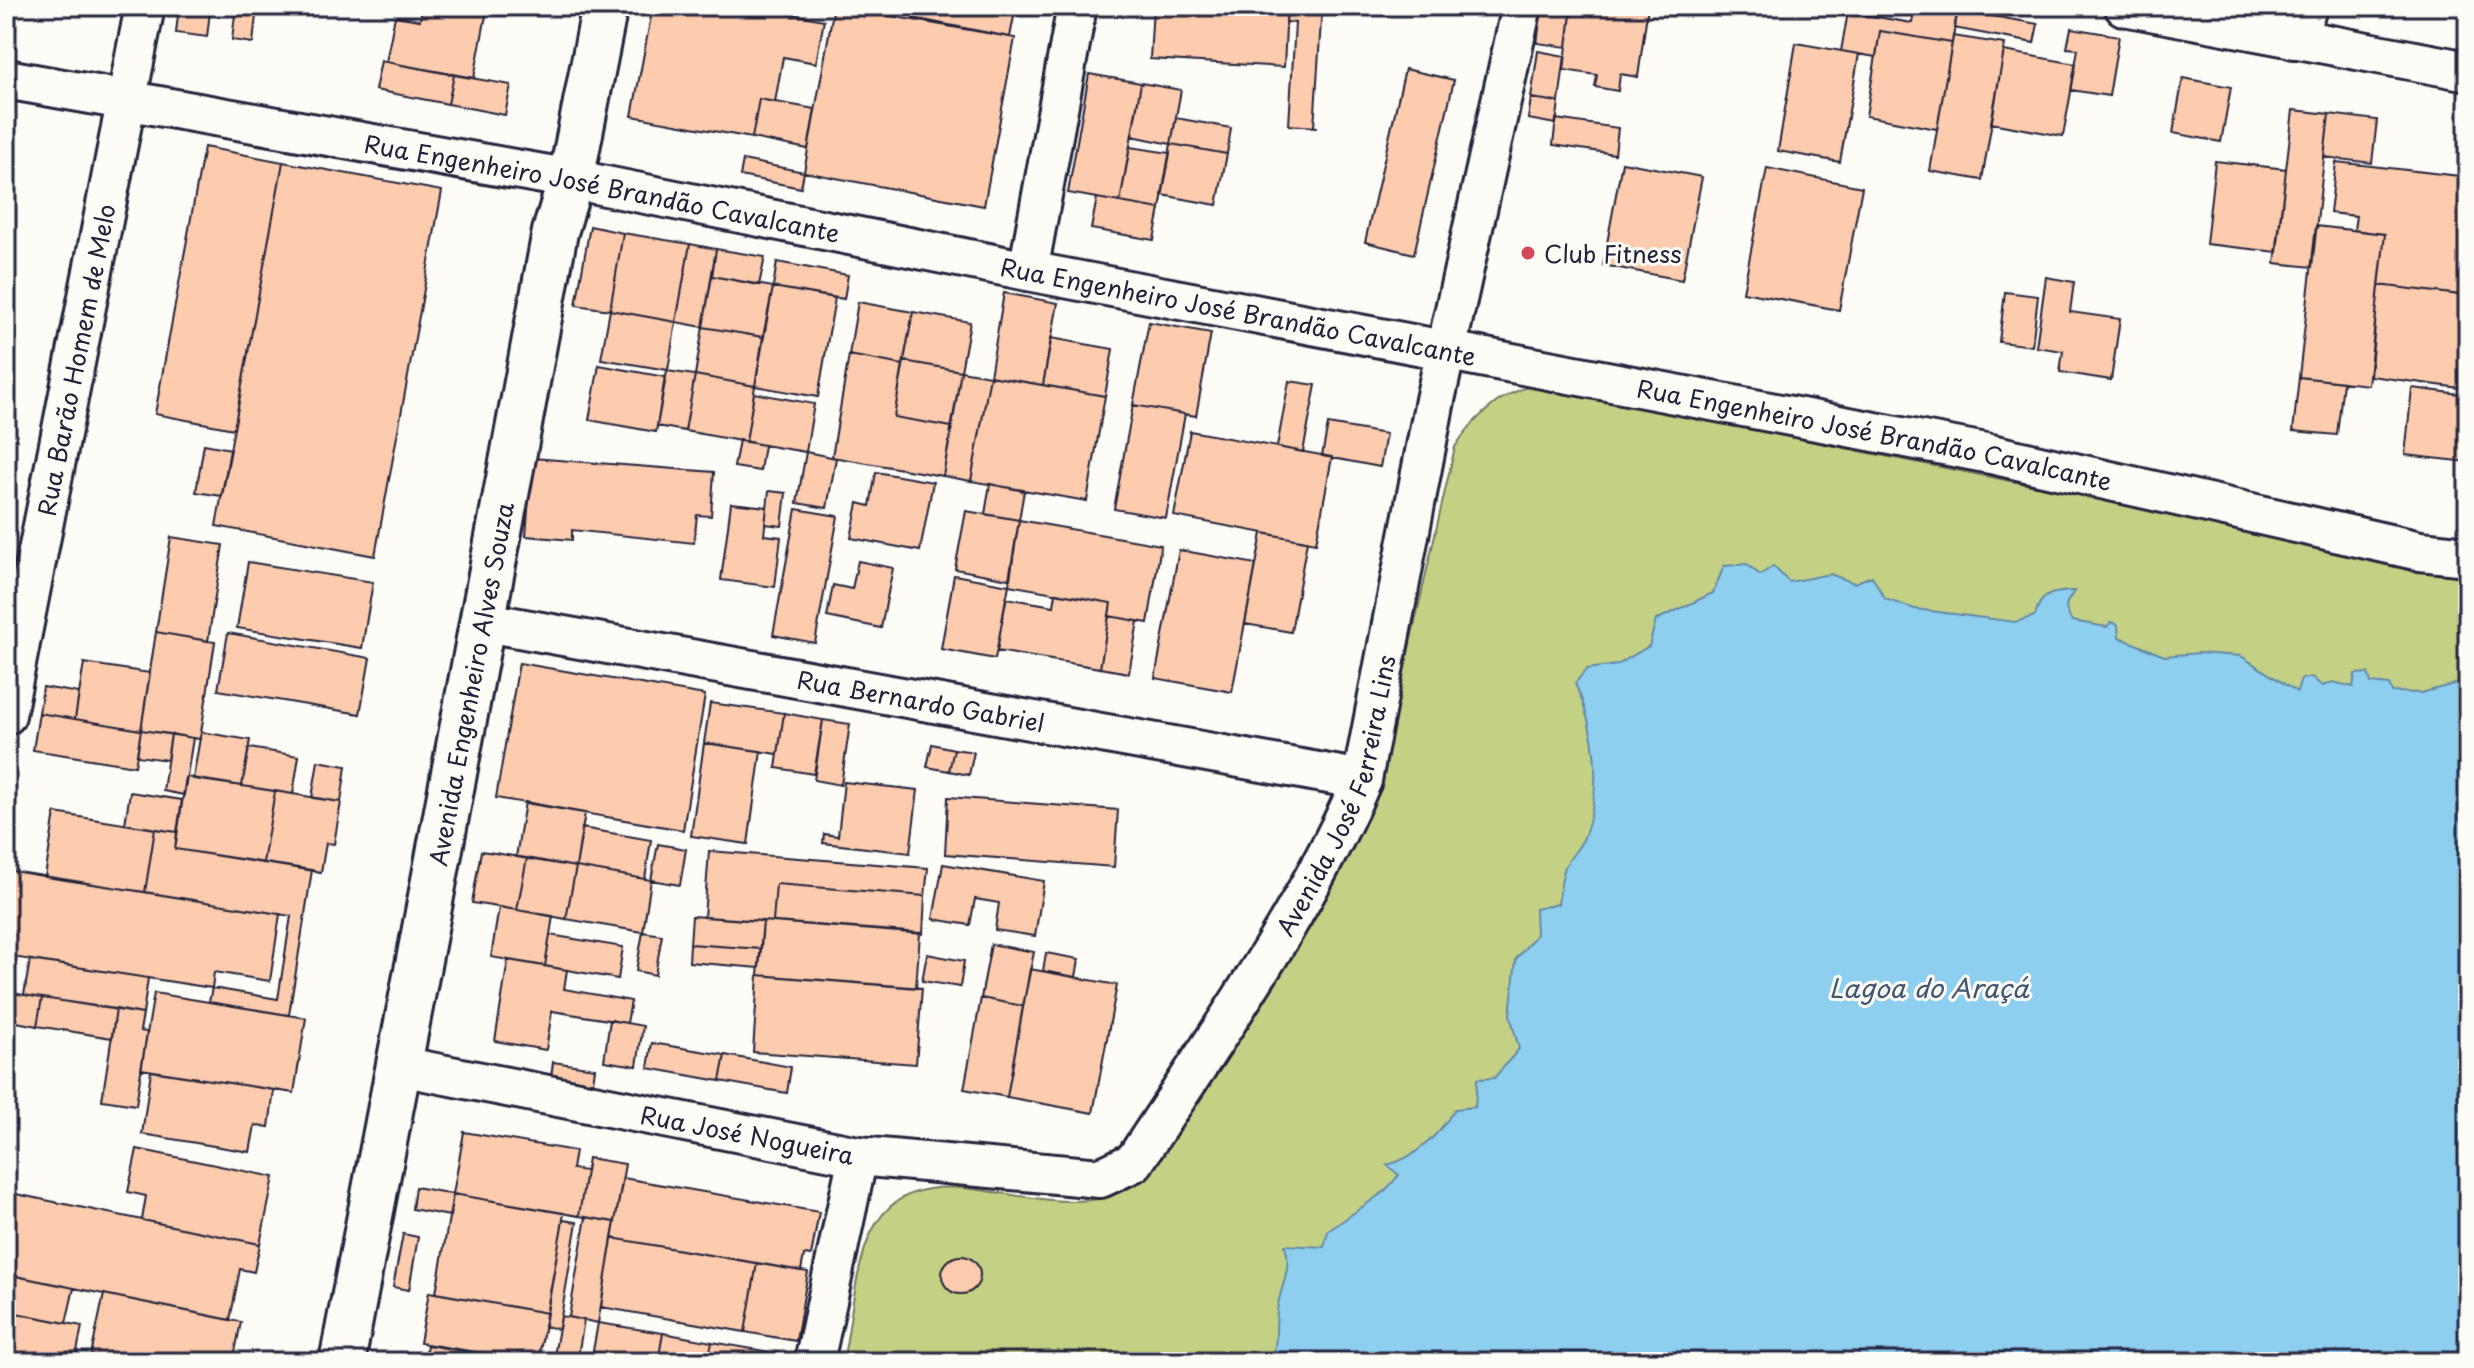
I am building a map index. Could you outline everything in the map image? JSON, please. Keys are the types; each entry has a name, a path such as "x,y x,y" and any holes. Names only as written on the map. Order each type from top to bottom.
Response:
{"main road":[{"name":"Avenida Engenheiro Alves Souza","path":"342,1362 555,232 571,179 605,6"}],"street":[{"name":"Rua Barão Homem de Melo","path":"6,715 145,6"},
{"path":"1028,271 1077,6"},
{"name":"Avenida José Ferreira Lins","path":"1100,1178 1134,1162 1281,937 1346,817 1362,780 1447,349 1522,6"},
{"path":"2124,6 2301,22 2468,71"},
{"name":"Rua Engenheiro José Brandão Cavalcante","path":"6,79 571,179 1028,271 1991,454 2420,551 2468,556"},
{"name":"Rua Bernardo Gabriel","path":"480,621 1362,780"},
{"name":"Rua José Nogueira","path":"400,1066 858,1156 1100,1178"},
{"path":"814,1362 858,1156"}],"green space":[{"name":"Lagoa do Araçá","path":"1532,386 2468,572 2468,1362 843,1362 857,1278 866,1245 872,1231 896,1201 928,1189 965,1188 1046,1200 1087,1200 1125,1190 1158,1164 1307,917 1380,775 1455,447 1470,427 1498,401"}],"water":[{"name":"Lagoa do Araçá","path":"1747,564 1760,575 1773,566 1789,582 1830,574 1854,583 1872,576 1885,599 1915,609 2015,622 2035,616 2040,602 2049,595 2075,591 2066,605 2072,621 2107,627 2111,622 2118,625 2119,637 2164,656 2199,653 2241,656 2297,692 2301,679 2312,677 2322,686 2333,682 2353,687 2355,674 2368,673 2371,683 2389,685 2392,692 2421,693 2462,682 2468,672 2468,1362 1271,1362 1278,1303 1287,1271 1285,1245 1324,1247 1328,1231 1385,1191 1399,1175 1387,1165 1418,1151 1442,1128 1455,1109 1475,1107 1477,1079 1494,1078 1519,1049 1510,1015 1516,959 1536,935 1535,909 1558,904 1565,867 1583,839 1594,797 1592,739 1575,683 1587,669 1617,665 1649,646 1656,620 1713,593 1724,566"}],"building":[{"path":"179,6 236,6 235,14 210,11 207,37 176,33"},
{"path":"236,6 257,6 253,43 232,40"},
{"path":"282,6 335,6 334,13"},
{"path":"423,6 487,10 474,78 386,62 395,16 420,20"},
{"path":"465,6 498,6 497,12"},
{"path":"653,6 749,6 824,20 816,63 783,57 775,102 759,99 752,138 632,116"},
{"path":"834,6 1015,38 984,206 804,172"},
{"path":"916,6 1016,6 1010,37 913,18"},
{"path":"1153,6 1287,6 1284,67 1150,59"},
{"path":"1287,6 1322,6 1314,127 1289,125 1295,23 1286,22"},
{"path":"1542,6 1572,6 1567,47 1537,43"},
{"path":"1572,6 1648,6 1638,77 1620,74 1618,91 1595,87 1597,75 1564,70"},
{"path":"1915,6 1958,10 1952,43 1880,31 1876,57 1841,51 1848,12 1912,23"},
{"path":"1958,10 2038,24 2034,43 1954,28"},
{"path":"2071,28 2119,36 2109,96 2071,90 2078,49 2067,48"},
{"path":"1880,31 1952,43 1937,129 1866,116"},
{"path":"1953,36 2005,44 1982,180 1930,171"},
{"path":"1796,43 1859,54 1840,162 1778,151"},
{"path":"1538,51 1565,56 1559,102 1531,98"},
{"path":"2004,51 2076,64 2063,136 1991,123"},
{"path":"381,61 454,75 448,104 375,90"},
{"path":"1405,69 1454,80 1414,254 1365,242"},
{"path":"1089,74 1141,83 1120,202 1068,193"},
{"path":"454,75 511,85 505,115 448,104"},
{"path":"2183,78 2231,87 2221,142 2173,133"},
{"path":"1141,83 1181,90 1171,144 1132,136"},
{"path":"1531,98 1559,102 1556,124 1528,119"},
{"path":"759,99 815,109 808,149 752,138"},
{"path":"2293,110 2329,114 2312,267 2275,263"},
{"path":"2329,114 2377,120 2372,163 2324,157"},
{"path":"1176,118 1231,128 1227,154 1171,144"},
{"path":"1556,119 1618,128 1615,154 1553,145"},
{"path":"1171,144 1227,154 1217,205 1162,195"},
{"path":"204,147 283,162 234,429 155,414"},
{"path":"1130,147 1170,153 1160,209 1120,202"},
{"path":"743,160 804,172 801,188 740,176"},
{"path":"2215,161 2286,169 2277,252 2206,244"},
{"path":"283,162 442,191 375,556 216,526"},
{"path":"1622,162 1702,177 1682,280 1603,265"},
{"path":"2336,162 2468,177 2468,296 2379,285 2385,234 2354,230 2356,216 2330,213"},
{"path":"1767,168 1862,187 1839,310 1743,292"},
{"path":"1097,198 1160,209 1154,240 1091,229"},
{"path":"590,226 623,233 610,310 576,305"},
{"path":"2316,226 2385,234 2368,385 2299,377"},
{"path":"623,233 690,244 676,322 610,310"},
{"path":"690,244 716,249 703,327 676,322"},
{"path":"716,249 765,257 759,285 712,276"},
{"path":"777,262 848,275 844,299 773,287"},
{"path":"712,276 773,287 763,337 703,327"},
{"path":"2046,277 2074,282 2070,312 2120,319 2111,380 2060,372 2063,351 2036,347"},
{"path":"2379,285 2468,296 2468,389 2370,376"},
{"path":"773,287 835,298 818,397 755,386"},
{"path":"2005,292 2038,296 2032,346 1999,342"},
{"path":"1004,293 1058,303 1043,385 990,376"},
{"path":"858,302 913,312 903,365 849,355"},
{"path":"610,310 676,322 668,370 601,359"},
{"path":"913,312 970,322 961,371 904,361"},
{"path":"1149,322 1211,333 1196,416 1133,405"},
{"path":"703,327 763,337 755,386 695,375"},
{"path":"1051,338 1113,349 1105,396 1043,385"},
{"path":"849,355 903,365 894,417 952,427 943,476 832,457"},
{"path":"904,361 961,371 952,427 894,417"},
{"path":"599,365 665,377 656,432 589,420"},
{"path":"667,371 695,375 685,431 657,426"},
{"path":"961,371 990,376 971,481 943,476"},
{"path":"695,375 755,386 746,442 685,431"},
{"path":"990,376 1105,396 1087,501 971,481"},
{"path":"2299,377 2343,382 2337,435 2293,431"},
{"path":"1289,381 1316,385 1303,452 1277,447"},
{"path":"2412,388 2468,395 2468,462 2405,455"},
{"path":"754,393 814,404 806,452 746,442"},
{"path":"1133,405 1185,414 1166,518 1114,509"},
{"path":"1328,424 1386,434 1380,467 1322,456"},
{"path":"1190,431 1332,457 1316,543 1174,516"},
{"path":"739,440 764,445 760,471 734,467"},
{"path":"204,444 231,449 222,496 196,492"},
{"path":"806,452 836,458 827,508 797,503"},
{"path":"532,458 714,472 711,516 697,515 694,543 572,530 572,540 526,536"},
{"path":"876,472 933,482 920,551 851,538 858,503 870,506"},
{"path":"990,484 1024,491 1019,520 985,514"},
{"path":"769,491 786,493 782,526 765,524"},
{"path":"731,503 767,507 764,535 781,537 775,587 721,580"},
{"path":"796,509 838,516 815,643 773,635"},
{"path":"966,511 1019,520 1009,579 955,569"},
{"path":"1019,520 1161,545 1148,623 1109,616 1111,603 1009,585"},
{"path":"1262,533 1307,541 1291,632 1245,624"},
{"path":"171,537 223,545 208,641 156,632"},
{"path":"1179,550 1256,564 1232,692 1155,678"},
{"path":"858,561 893,568 881,628 827,617 833,585 852,589"},
{"path":"248,562 373,582 362,648 237,628"},
{"path":"954,575 1009,585 995,659 941,649"},
{"path":"1056,593 1111,603 1100,668 997,651 1006,598 1054,606"},
{"path":"1109,616 1138,621 1129,673 1100,668"},
{"path":"156,632 215,642 200,739 141,730"},
{"path":"228,633 370,658 360,714 218,690"},
{"path":"84,663 150,673 141,730 75,719"},
{"path":"519,663 705,695 683,830 496,798"},
{"path":"43,687 79,693 75,719 39,713"},
{"path":"710,703 784,713 778,754 704,743"},
{"path":"39,713 141,730 135,766 33,750"},
{"path":"784,713 823,720 814,774 776,768"},
{"path":"823,720 850,724 841,785 814,780"},
{"path":"141,730 171,734 167,760 137,756"},
{"path":"201,732 250,740 242,786 193,779"},
{"path":"171,734 193,738 184,795 163,791"},
{"path":"704,743 761,751 748,844 691,836"},
{"path":"932,744 954,749 949,771 927,767"},
{"path":"249,748 299,756 293,794 242,786"},
{"path":"954,749 974,752 969,775 949,771"},
{"path":"318,761 346,766 341,802 312,798"},
{"path":"186,777 275,791 263,863 175,849"},
{"path":"844,782 918,790 910,853 823,843 824,834 838,836"},
{"path":"275,791 341,802 334,844 326,843 321,872 263,863"},
{"path":"130,792 182,800 177,832 125,824"},
{"path":"948,797 1118,810 1114,867 945,854"},
{"path":"525,802 585,813 576,867 516,857"},
{"path":"55,813 155,829 145,892 45,877"},
{"path":"582,828 651,840 645,879 576,867"},
{"path":"155,829 177,832 175,849 312,870 289,1015 209,1002 212,988 278,999 291,916 145,892"},
{"path":"658,844 686,849 680,885 651,880"},
{"path":"481,851 527,858 517,910 472,903"},
{"path":"709,851 928,868 925,896 776,884 773,922 704,917"},
{"path":"527,858 576,867 566,919 517,910"},
{"path":"943,864 1044,881 1035,936 995,930 999,903 975,899 970,925 933,919"},
{"path":"576,867 651,880 643,932 566,919"},
{"path":"6,870 280,914 270,981 214,972 212,988 6,956"},
{"path":"776,884 925,896 923,934 773,922"},
{"path":"499,907 553,916 545,966 491,957"},
{"path":"692,916 763,921 761,949 690,944"},
{"path":"763,921 920,933 916,988 758,975"},
{"path":"643,932 662,935 655,975 636,971"},
{"path":"550,935 623,947 618,979 545,966"},
{"path":"690,944 761,949 759,968 689,962"},
{"path":"991,944 1034,952 1023,1006 981,998"},
{"path":"1046,953 1079,959 1076,977 1043,971"},
{"path":"927,954 964,961 960,987 922,981"},
{"path":"30,960 148,978 143,1014 24,995"},
{"path":"508,960 567,970 564,989 631,1001 627,1023 552,1011 546,1050 495,1041"},
{"path":"1030,969 1117,985 1093,1113 1007,1097"},
{"path":"758,975 922,988 916,1064 753,1052"},
{"path":"6,992 42,998 37,1026 6,1020"},
{"path":"154,993 306,1018 294,1093 141,1069"},
{"path":"42,998 116,1009 112,1038 37,1026"},
{"path":"981,998 1023,1006 1007,1097 964,1089"},
{"path":"116,1009 143,1014 140,1031 147,1032 136,1105 102,1100"},
{"path":"610,1020 643,1026 637,1066 604,1061"},
{"path":"652,1043 725,1055 720,1081 648,1068"},
{"path":"725,1055 791,1067 787,1093 720,1081"},
{"path":"553,1062 595,1068 593,1083 551,1078"},
{"path":"151,1071 274,1090 269,1127 255,1125 250,1152 142,1134"},
{"path":"464,1132 575,1151 572,1169 586,1171 579,1216 453,1194"},
{"path":"137,1149 274,1177 260,1244 142,1220 146,1196 128,1192"},
{"path":"588,1158 625,1164 615,1222 579,1216"},
{"path":"623,1178 819,1212 811,1256 804,1255 801,1271 612,1238"},
{"path":"415,1187 453,1194 450,1216 412,1209"},
{"path":"6,1192 260,1244 254,1272 240,1269 230,1320 6,1274"},
{"path":"453,1194 564,1213 547,1313 436,1293"},
{"path":"586,1217 615,1222 598,1323 569,1317"},
{"path":"563,1220 577,1222 559,1329 544,1326"},
{"path":"403,1234 418,1237 409,1290 393,1287"},
{"path":"612,1238 757,1263 745,1332 601,1307"},
{"path":"961,1256 974,1262 980,1275 974,1288 961,1294 948,1288 942,1275 948,1262"},
{"path":"757,1263 808,1272 796,1341 745,1332"},
{"path":"10,1275 74,1288 66,1323 6,1311"},
{"path":"429,1292 547,1313 538,1362 420,1343"},
{"path":"104,1294 241,1322 233,1362 125,1362 91,1355"},
{"path":"6,1311 82,1326 75,1362 6,1362"},
{"path":"561,1316 584,1320 577,1362 553,1362"},
{"path":"598,1323 663,1333 658,1362 591,1362"},
{"path":"663,1333 712,1342 708,1362 658,1362"},
{"path":"712,1342 793,1356 792,1362 708,1362"},
{"path":"427,1345 529,1362 424,1362"}],"place":[{"name":"Club Fitness","path":"1528,253"}]}
